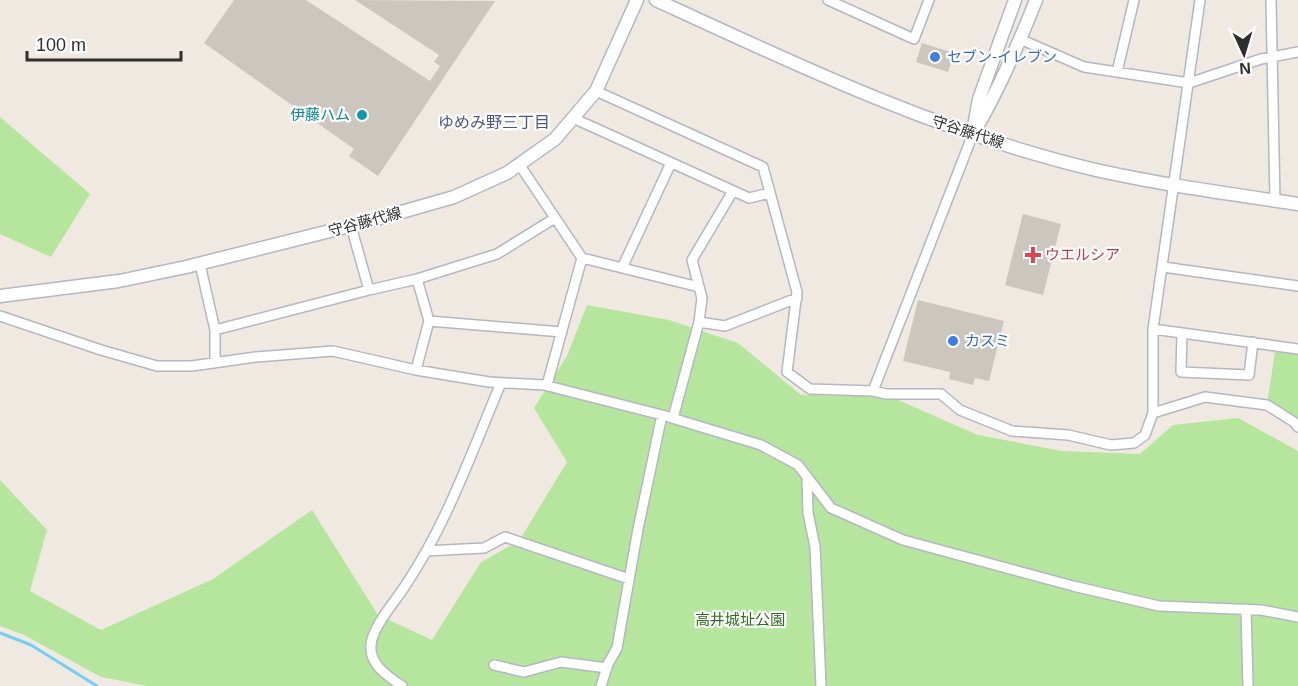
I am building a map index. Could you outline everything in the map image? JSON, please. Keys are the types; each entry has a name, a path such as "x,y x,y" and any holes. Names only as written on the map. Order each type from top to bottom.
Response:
{"main road":[{"name":"守谷藤代線","path":"0,296 119,281 200,264 454,197 507,173 555,139 596,91 637,0"},
{"name":"守谷藤代線","path":"656,0 867,96 973,134 1095,170 1298,204"},
{"path":"973,134 979,99 1015,0"},
{"path":"973,134 1020,39 1036,0"}],"street":[{"path":"828,0 914,39 929,0"},
{"path":"1117,72 1134,0"},
{"path":"596,91 763,167 797,292 787,372 810,389 886,394 941,394 960,410 1012,431 1068,435 1111,445 1134,443 1144,435 1153,413 1154,329 1200,0"},
{"path":"1271,0 1275,201"},
{"path":"1020,39 1084,67 1189,83 1272,57 1298,52"},
{"path":"573,118 748,198 770,193"},
{"path":"873,392 973,134"},
{"path":"622,268 671,163"},
{"path":"519,164 582,258 699,287"},
{"path":"672,418 699,322 702,298 692,260 733,191"},
{"path":"215,330 417,279 497,254 555,218"},
{"path":"351,226 369,290"},
{"path":"547,385 582,258"},
{"path":"200,264 215,330 215,362"},
{"path":"1162,267 1298,286"},
{"path":"416,370 429,321 417,279"},
{"path":"699,322 725,326 797,298"},
{"path":"0,316 157,366 192,366 333,351 416,370 501,382 547,385 662,415 761,445 798,465 831,508 903,540 1073,586 1159,606 1246,609 1298,617"},
{"path":"429,321 561,332"},
{"path":"1154,329 1298,349"},
{"path":"1182,333 1181,372 1249,375 1253,342"},
{"path":"402,686 375,665 370,645 373,634 426,551 450,503 501,382"},
{"path":"1153,413 1205,397 1267,405 1298,427"},
{"path":"601,686 617,648 662,415"},
{"path":"807,478 808,513 815,547 820,686"},
{"path":"426,551 483,548 505,537 629,579"},
{"path":"1246,609 1248,686"},
{"path":"494,665 524,672 561,662 607,668"}],"green space":[{"path":"0,117 90,194 51,257 0,234"},
{"name":"高井城址公園","path":"587,305 669,320 738,343 801,395 889,396 978,435 1062,451 1140,454 1173,425 1238,418 1298,451 1298,686 147,686 101,677 24,635 0,626 0,480 47,530 30,591 101,630 213,579 312,510 378,615 432,640 481,562 519,541 567,462 534,408 567,356"},
{"path":"1276,345 1298,349 1298,427 1267,405"}],"building":[{"name":"伊藤ハム","path":"234,0 306,0 430,81 440,66 434,62 439,55 355,0 495,1 378,176 349,156 354,149 204,43"},
{"name":"セブン-イレブン","path":"922,43 954,53 948,72 916,62"},
{"name":"ウエルシア","path":"1023,214 1061,224 1043,295 1005,285"},
{"name":"カスミ","path":"918,300 1004,321 989,381 975,378 973,385 949,379 950,372 903,361"}],"waterway":[{"path":"0,633 31,645 97,686"}],"place":[{"name":"セブン-イレブン","path":"935,57"},
{"name":"伊藤ハム","path":"362,115"},
{"name":"ウエルシア","path":"1033,255"},
{"name":"カスミ","path":"953,341"}],"district":[{"name":"ゆめみ野三丁目","path":"494,122"}]}
